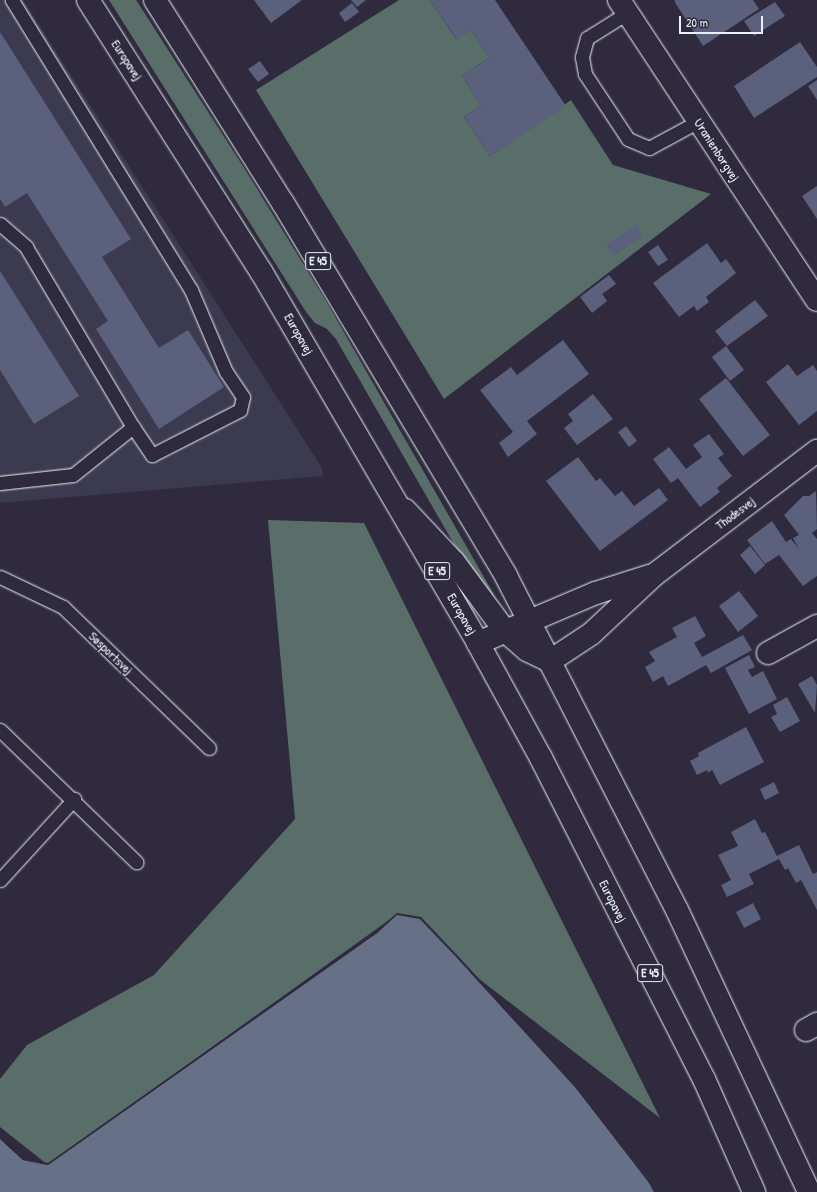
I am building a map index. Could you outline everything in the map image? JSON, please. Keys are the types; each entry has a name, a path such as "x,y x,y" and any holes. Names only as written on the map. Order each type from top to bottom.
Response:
{"main road":[{"name":"Europavej","path":"88,0 262,273 396,500 478,643 541,758 704,1079 754,1192"},
{"name":"E 45","path":"155,0 283,203 476,524 550,661 677,910 809,1192"},
{"name":"Uranienborgvej","path":"623,6 817,300"},
{"name":"Thodesvej","path":"550,661 591,634 654,575 817,450"},
{"path":"396,500 454,562 505,631 527,650 550,661"},
{"name":"Thodesvej","path":"478,643 596,593 654,575"},
{"path":"768,653 817,626"}],"lane":[{"path":"0,224 26,247 133,427 152,455 240,410 243,397 226,372 191,290 12,0"},
{"path":"623,6 587,38 582,57 585,74 628,139 650,148 698,121"},
{"path":"0,483 73,475 133,427"},
{"name":"Søsportsvej","path":"0,577 63,607 209,748"},
{"path":"0,730 74,799 136,862"},
{"path":"0,880 74,799"}],"shaded area":[{"path":"0,0 23,0 322,468 323,476 0,503"}],"green space":[{"path":"109,0 136,0 241,163 326,301 492,591 499,607 462,558 336,339 327,329 315,323 306,312"},
{"path":"399,0 430,0 456,39 471,30 489,58 462,76 481,105 464,117 490,156 571,100 613,165 711,194 444,399 256,90"},
{"path":"268,520 364,523 660,1118 396,915 48,1165 0,1127 0,1079 27,1045 154,975 295,819"}],"water":[{"path":"396,915 419,919 457,958 575,1087 645,1176 654,1192 0,1192 0,1139 23,1160 48,1165 377,933"}],"pier":[{"path":"397,913 421,917 458,956 577,1085 646,1175 656,1192 575,1087 457,958 420,919 397,915 377,933 48,1165 23,1160 0,1139 24,1158 48,1163 376,931"}],"building":[{"path":"254,0 302,0 271,23"},
{"path":"351,0 366,0 357,7"},
{"path":"430,0 495,0 566,106 490,156 464,117 481,105 462,76 489,58 471,30 457,40"},
{"path":"753,0 759,9 703,46 674,1"},
{"path":"775,2 785,16 754,36 744,21"},
{"path":"352,3 359,12 345,22 339,13"},
{"path":"0,32 131,239 102,257 159,348 188,330 224,387 159,429 96,329 108,321 27,193 5,207 0,199"},
{"path":"800,42 817,67 817,77 754,118 734,86"},
{"path":"260,61 269,74 258,82 248,69"},
{"path":"817,80 817,100 808,86"},
{"path":"817,186 817,219 802,196"},
{"path":"636,225 643,236 614,256 606,245"},
{"path":"707,243 721,263 726,259 736,273 706,297 709,302 697,311 694,306 679,317 653,283"},
{"path":"658,245 668,260 658,266 648,252"},
{"path":"0,271 79,396 34,424 0,370"},
{"path":"609,275 616,284 602,294 607,301 592,313 580,297"},
{"path":"755,300 768,316 727,346 715,331"},
{"path":"563,340 589,374 527,421 537,434 508,457 499,443 513,432 480,390 511,367 517,375"},
{"path":"726,346 744,370 730,381 712,357"},
{"path":"788,364 797,376 813,365 817,371 817,411 799,425 766,382"},
{"path":"726,378 770,435 743,456 699,399"},
{"path":"593,394 613,419 577,445 564,428 573,421 568,414"},
{"path":"626,426 637,441 629,447 618,432"},
{"path":"709,434 724,454 718,458 732,476 717,488 720,492 700,507 678,478 671,483 653,459 669,447 686,469 702,457 693,445"},
{"path":"578,457 596,481 600,478 615,496 622,491 634,506 659,488 668,500 600,551 546,481"},
{"path":"816,491 817,529 812,533 817,539 817,576 803,586 779,555 765,564 747,540 772,521 786,542 791,539 799,549 793,538 799,535 784,515 803,496 809,496"},
{"path":"750,546 765,565 755,574 740,555"},
{"path":"739,591 758,616 738,632 719,606"},
{"path":"695,616 706,636 694,643 702,657 743,635 752,650 711,673 706,665 668,686 663,676 653,682 645,667 655,661 649,652 677,637 672,628"},
{"path":"749,655 755,667 748,670 752,677 763,671 777,699 749,714 725,668"},
{"path":"812,676 817,685 815,713 798,684"},
{"path":"787,697 800,721 780,732 771,717 777,714 773,705"},
{"path":"746,727 764,762 720,785 712,770 708,773 707,770 697,775 690,761 699,756 698,753"},
{"path":"774,782 779,793 765,800 760,789"},
{"path":"755,819 762,833 765,832 777,856 799,845 813,874 817,872 817,910 801,880 796,883 788,868 785,870 779,859 749,874 754,884 727,897 721,885 731,880 718,855 738,846 731,832"},
{"path":"753,903 761,919 744,928 736,912"}]}
